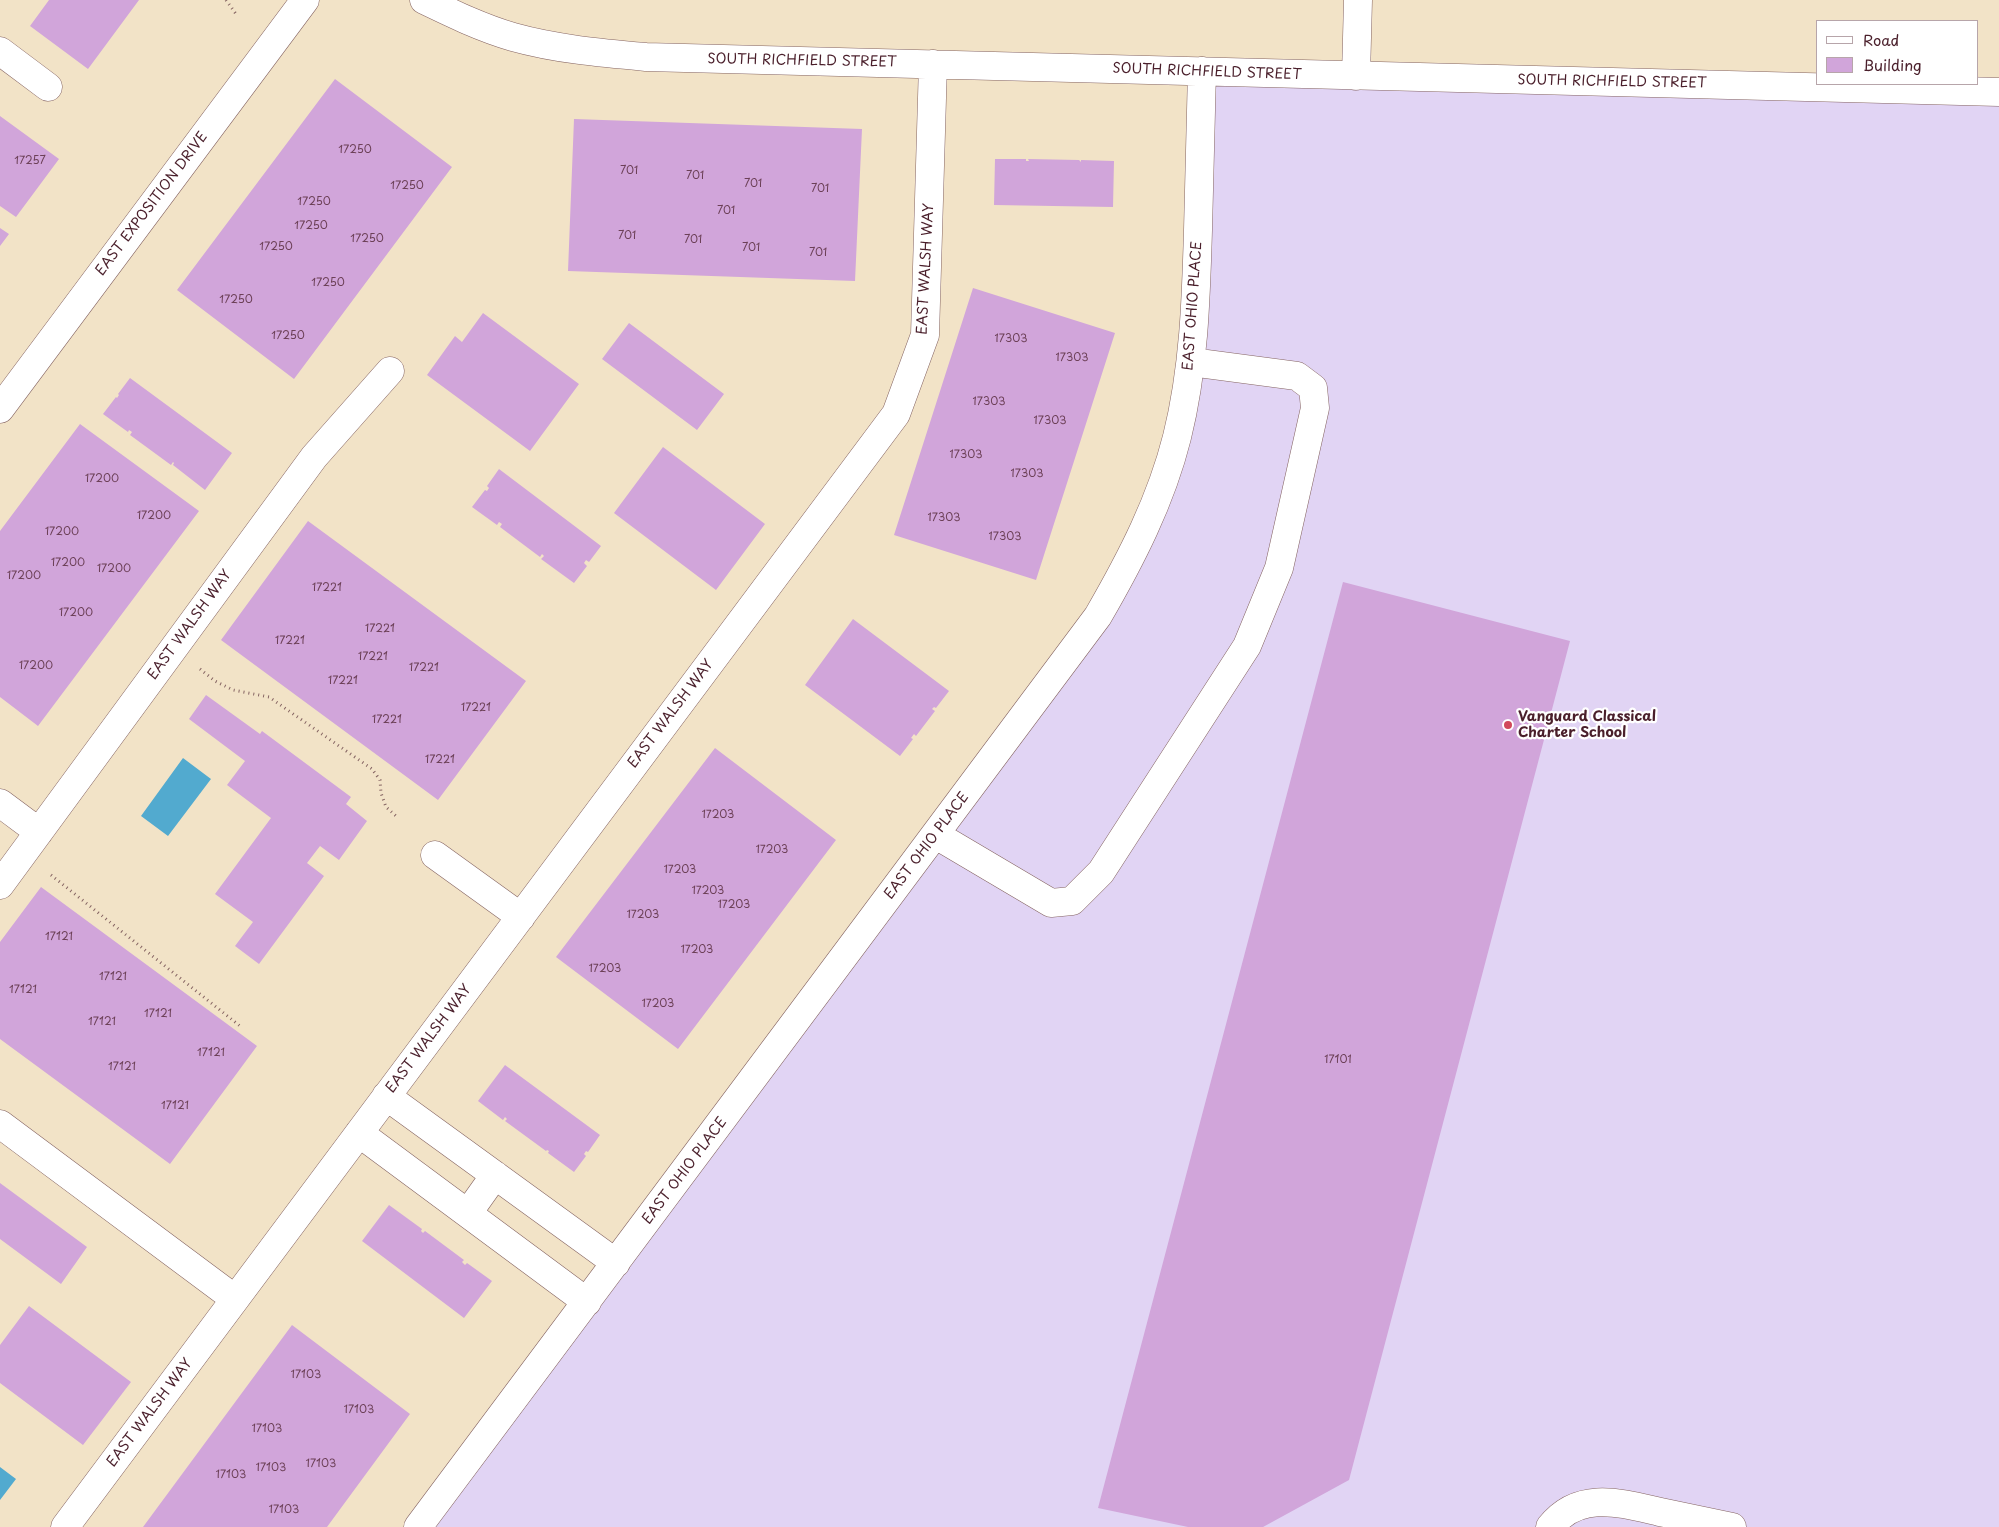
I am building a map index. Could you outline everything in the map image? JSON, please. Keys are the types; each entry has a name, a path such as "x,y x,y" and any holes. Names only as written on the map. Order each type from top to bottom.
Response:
{"street":[{"name":"EAST EXPOSITION DRIVE","path":"0,409 305,0"},
{"name":"SOUTH RICHFIELD STREET","path":"424,0 462,19 513,37 592,53 646,57 1999,92"},
{"path":"1356,76 1358,0"},
{"path":"0,51 48,87"},
{"name":"EAST WALSH WAY","path":"65,1527 896,414 925,334 933,64"},
{"name":"EAST OHIO PLACE","path":"418,1527 588,1302 1098,616 1131,559 1156,500 1177,437 1190,362 1196,308 1202,71"},
{"path":"936,835 1051,903 1072,901 1101,872 1247,646 1279,568 1315,408 1313,388 1297,376 1190,362"},
{"name":"EAST WALSH WAY","path":"0,885 314,457 390,371"},
{"path":"0,803 39,832"},
{"path":"435,855 521,916"},
{"path":"386,1096 616,1263"},
{"path":"0,1124 235,1299"},
{"path":"359,1133 588,1302"},
{"path":"468,1214 495,1176"},
{"path":"1550,1527 1558,1516 1583,1504 1612,1501 1732,1527"}],"path":[{"path":"226,0 236,14"},
{"path":"197,667 215,681 233,690 269,697 372,769 380,780 381,792 386,807 396,816"},
{"path":"46,871 240,1026"}],"shaded area":[{"name":"Vanguard Classical Charter School","path":"1202,71 1999,92 1999,1527 418,1527 1098,616 1177,437"}],"water":[{"path":"183,758 211,779 168,836 141,816"},
{"path":"0,1467 16,1479 0,1500"}],"building":[{"path":"49,0 139,0 88,69 30,26"},
{"path":"335,79 452,167 294,379 177,290"},
{"path":"0,116 59,159 16,217 0,206"},
{"path":"574,119 862,129 855,281 568,271"},
{"path":"995,159 1026,159 1026,161 1029,161 1028,159 1079,160 1081,162 1081,160 1114,161 1113,207 994,205"},
{"path":"0,228 9,234 0,246"},
{"path":"973,288 1115,333 1036,580 894,535"},
{"path":"483,313 579,384 530,451 427,375 455,336 462,342"},
{"path":"629,323 724,394 697,430 602,359"},
{"path":"130,378 232,453 205,490 173,465 173,462 171,465 130,435 132,432 129,430 128,432 103,414 117,398"},
{"path":"80,424 199,511 38,726 0,697 0,531"},
{"path":"663,447 765,524 716,590 614,513"},
{"path":"499,469 601,546 589,562 586,560 584,563 587,566 574,583 541,559 544,556 542,554 540,557 500,527 502,524 499,522 497,525 472,507 485,490 487,491 489,488 487,486"},
{"path":"308,521 526,681 438,800 221,640"},
{"name":"Vanguard Classical Charter School","path":"1343,582 1570,641 1349,1480 1263,1527 1188,1527 1098,1508"},
{"path":"853,619 949,691 936,708 932,709 935,711 916,736 914,734 911,738 913,739 900,756 805,685"},
{"path":"206,695 260,734 262,731 351,797 346,804 367,821 339,860 320,846 307,863 324,876 259,964 235,946 253,922 215,894 271,818 227,785 245,761 189,719"},
{"path":"715,748 836,840 678,1049 556,957"},
{"path":"41,887 257,1046 170,1164 0,1039 0,942"},
{"path":"505,1065 600,1135 588,1152 586,1151 584,1154 586,1156 574,1172 548,1153 549,1151 546,1151 505,1121 507,1119 505,1117 503,1120 478,1101"},
{"path":"0,1183 87,1247 61,1284 0,1239"},
{"path":"389,1205 422,1229 423,1233 425,1231 464,1260 462,1262 465,1265 467,1263 492,1281 464,1318 362,1241"},
{"path":"29,1306 131,1382 83,1445 0,1383 0,1345"},
{"path":"292,1325 410,1414 327,1527 143,1527"}],"place":[{"name":"Vanguard Classical Charter School","path":"1508,725"}]}
